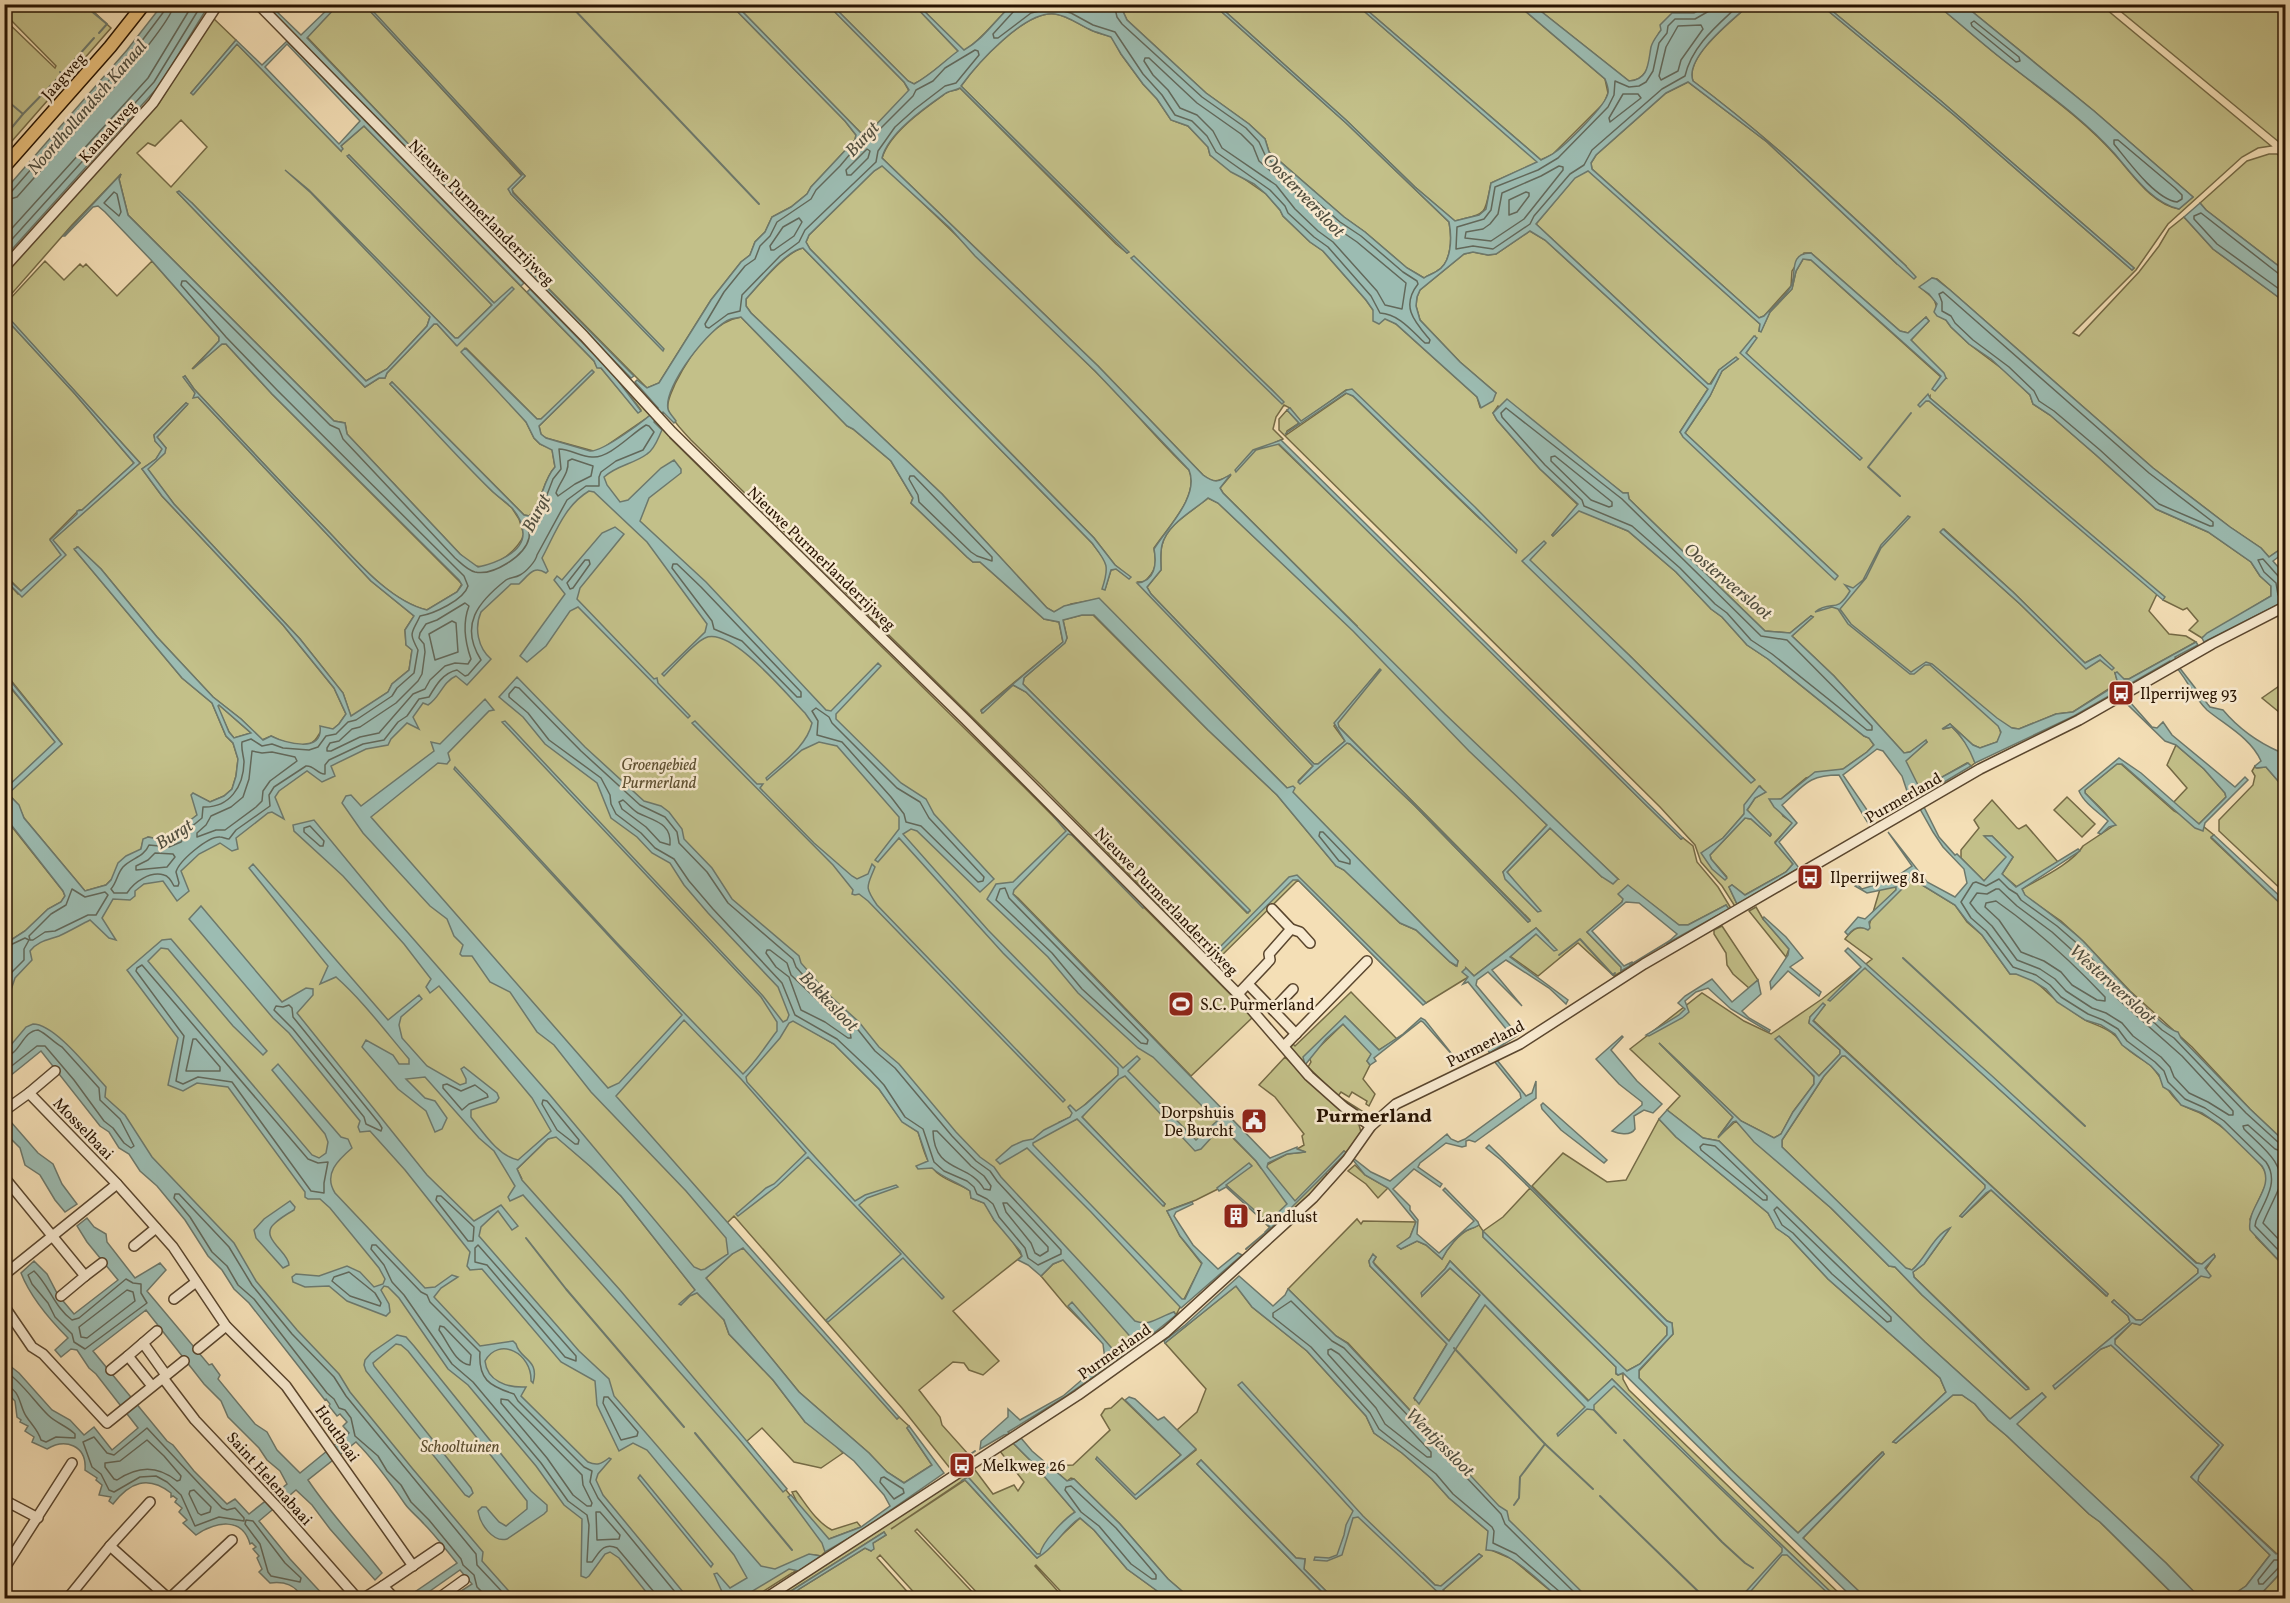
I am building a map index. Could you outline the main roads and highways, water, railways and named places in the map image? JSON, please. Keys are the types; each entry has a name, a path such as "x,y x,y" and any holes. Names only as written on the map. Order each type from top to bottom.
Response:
{"main road":[{"name":"Jaagweg","path":"4,167 103,56 144,4"}],"water":[{"name":"Noordhollandsch Kanaal","path":"162,5 209,5 159,86 5,257 5,190 127,50"},
{"path":"266,5 270,5 301,35 332,5 335,8 307,38 466,204 463,206 457,201"},
{"path":"731,5 736,5 861,133 874,127 909,90 904,82 828,5 832,5 908,81 914,84 958,51 914,5 918,5 964,50 983,35 1012,5 1120,5 1127,20 1206,93 1249,124 1265,139 1269,152 1344,217 1407,268 1424,278 1437,271 1446,262 1450,242 1449,222 1346,123 1214,5 1218,5 1346,120 1415,187 1455,221 1479,215 1486,209 1491,183 1537,162 1357,5 1361,5 1541,160 1559,149 1584,125 1606,99 1608,88 1605,79 1518,5 1533,5 1629,81 1636,80 1644,74 1652,45 1661,30 1660,25 1672,13 1694,13 1708,5 1749,5 1703,50 1692,71 1693,81 1801,170 1916,277 1914,279 1897,264 1767,142 1688,82 1666,93 1596,155 1591,163 1592,169 1759,318 1764,316 1790,289 1796,260 1799,256 1811,253 1900,331 1908,333 1926,317 1929,321 1911,340 1944,373 1946,378 1935,391 1932,389 1941,376 1811,260 1803,259 1796,271 1792,289 1770,312 1761,332 1759,331 1760,324 1588,171 1575,178 1536,224 1708,384 1711,384 1719,370 1736,357 1738,359 1722,371 1710,396 1685,433 1838,576 1835,580 1683,437 1680,432 1708,389 1545,240 1530,231 1496,254 1473,252 1464,254 1420,290 1417,297 1416,306 1420,320 1460,362 1496,393 1493,401 1481,408 1477,397 1396,324 1385,319 1379,324 1373,321 1373,310 1366,300 1323,251 1283,216 1266,194 1254,184 1231,172 1210,155 1208,147 1188,126 1171,120 1121,54 1111,37 1060,15 1043,15 1030,20 1003,40 961,86 1129,252 1127,253 960,88 946,93 919,113 892,139 882,158 1098,366 1203,475 1217,481 1231,474 1220,488 1223,493 1445,714 1618,879 1613,884 1602,877 1550,828 1507,872 1541,911 1538,912 1505,879 1503,872 1547,825 1469,751 1353,631 1218,503 1208,498 1181,518 1165,537 1161,551 1161,570 1147,587 1151,594 1314,764 1318,764 1345,741 1334,723 1380,669 1338,723 1339,727 1530,921 1528,922 1415,806 1350,744 1347,743 1300,784 1298,782 1313,766 1137,583 1143,582 1151,575 1155,566 1154,549 1186,501 1191,480 1189,470 1095,371 975,256 950,228 882,166 874,171 809,235 806,242 810,249 1094,538 1115,565 1131,577 1129,579 1116,569 1111,570 1105,590 1102,589 1106,564 1092,543 803,248 796,250 780,262 746,299 746,306 751,313 942,494 1047,608 1054,612 1064,606 1099,598 1287,788 1293,786 1295,788 1293,792 1458,961 1457,966 1416,930 1400,923 1344,870 1336,866 1277,795 1208,730 1094,615 1082,615 1063,620 1067,638 1065,643 1024,678 1023,684 1250,910 1248,913 1026,692 1013,685 983,713 981,711 1063,642 1059,622 1044,619 980,562 973,562 967,557 911,503 913,498 891,461 847,426 741,317 722,324 690,358 668,399 668,409 676,421 674,423 663,412 654,422 662,430 650,452 604,477 620,502 628,500 661,468 674,460 681,469 681,473 649,498 640,521 706,582 826,710 831,711 878,663 881,666 836,714 836,719 901,783 926,799 934,814 994,879 980,892 917,831 911,829 903,834 988,930 1123,1068 1137,1056 1140,1059 1128,1071 1196,1140 1217,1121 1153,1057 1138,1048 1078,993 1048,957 987,899 996,884 1013,882 1066,831 1054,817 1055,815 1145,905 1143,908 1072,835 1068,834 1014,890 1013,894 1270,1158 1297,1147 1306,1152 1287,1154 1268,1163 1267,1167 1295,1201 1344,1151 1371,1172 1390,1181 1447,1134 1458,1142 1465,1139 1521,1098 1520,1093 1494,1061 1487,1048 1506,1038 1507,1030 1468,982 1463,984 1468,977 1462,972 1466,968 1474,976 1536,928 1557,950 1554,951 1536,934 1510,957 1568,1000 1566,1004 1549,988 1506,960 1492,970 1522,1006 1488,972 1477,980 1476,985 1518,1035 1493,1051 1497,1060 1526,1096 1532,1093 1536,1081 1536,1098 1475,1142 1466,1141 1466,1146 1462,1147 1446,1143 1420,1163 1418,1167 1442,1184 1440,1187 1414,1169 1393,1189 1410,1206 1410,1210 1418,1220 1417,1234 1439,1253 1474,1221 1443,1190 1445,1188 1478,1222 1479,1225 1466,1231 1450,1246 1442,1259 1426,1245 1417,1241 1401,1249 1397,1246 1410,1237 1416,1222 1388,1188 1365,1175 1353,1160 1344,1155 1266,1233 1270,1227 1226,1187 1219,1191 1217,1188 1249,1163 1252,1166 1226,1185 1268,1222 1287,1204 1256,1161 1222,1126 1201,1149 1195,1151 1125,1076 1119,1079 1082,1117 1165,1204 1163,1206 1077,1119 1033,1145 1182,1299 1185,1299 1202,1263 1180,1236 1167,1211 1192,1202 1193,1204 1176,1212 1174,1216 1193,1245 1218,1269 1238,1253 1242,1255 1181,1308 1027,1148 1000,1164 996,1160 1012,1146 1033,1139 1044,1130 1070,1117 1072,1113 1068,1107 1070,1105 1076,1111 1086,1104 1118,1075 1118,1068 1003,953 899,838 878,862 875,860 899,829 899,817 837,746 819,742 802,750 767,780 766,778 799,747 812,723 758,664 729,642 716,637 705,638 690,649 664,676 662,674 705,632 707,624 647,542 594,492 589,491 573,504 556,530 542,558 548,571 546,573 534,571 519,584 511,584 481,612 478,625 480,644 491,659 467,685 456,676 447,682 432,702 428,705 423,703 413,717 419,729 407,723 388,745 366,749 331,766 335,776 322,782 307,771 279,791 275,797 284,819 272,812 268,813 236,838 238,849 232,851 220,843 199,854 181,871 189,891 177,901 163,881 144,884 135,891 135,896 130,900 113,899 102,918 116,940 109,938 90,920 36,945 30,951 32,960 15,978 8,999 5,999 5,944 25,931 48,909 61,902 65,896 5,817 7,812 5,789 55,742 5,680 4,673 62,744 8,794 19,805 24,818 85,891 106,885 111,880 118,863 126,856 141,849 143,839 148,837 168,841 179,836 185,824 197,815 191,795 193,793 210,802 224,796 232,789 236,776 238,759 233,743 226,736 212,703 182,678 74,549 78,547 101,569 157,637 213,697 263,740 271,736 294,743 310,743 320,735 320,726 333,729 346,714 334,688 283,625 162,496 142,469 156,459 162,449 155,441 154,435 186,403 188,404 157,437 166,448 165,453 148,469 174,504 300,639 343,693 351,716 388,692 392,684 409,670 412,650 406,645 405,630 414,616 371,581 198,397 193,398 195,393 183,377 185,376 194,389 349,553 399,598 427,610 457,592 462,585 272,394 226,344 222,344 193,369 219,341 219,337 105,212 98,206 93,207 63,236 121,174 119,179 128,215 334,421 345,423 347,434 460,554 478,567 499,560 513,552 522,540 520,520 512,508 478,477 390,384 392,382 524,515 530,516 555,467 552,450 534,438 526,422 461,352 465,348 537,419 541,419 592,370 594,372 539,426 541,434 546,438 590,451 614,441 658,408 635,382 637,380 647,388 659,383 711,300 741,262 750,255 755,242 765,232 772,217 791,207 807,194 855,140 856,135","holes":["219,705 251,733 234,738 218,706"]},
{"path":"1821,5 1825,5 1941,101 2134,268 2132,270 1954,115"},
{"path":"1937,5 1964,5 2094,111 2193,197 2179,209 2151,194 2087,126"},
{"path":"372,10 525,176 512,189 513,193 664,349 663,351 511,194 508,189 522,175 371,12"},
{"path":"236,40 262,65 287,41 524,283 521,286 364,126 341,146 343,149 341,151 237,44 193,95 191,93","holes":["287,44 360,121 339,144 265,67"]},
{"path":"349,155 494,303 512,287 514,289 457,346 437,324 434,324 387,373 385,378 379,378 365,387 177,192 179,191 192,203 366,381 387,369 427,326 430,317 311,193 285,170 309,190 455,338 458,338 492,305 347,156"},
{"path":"2200,203 2285,271 2285,302 2213,249 2184,217"},
{"path":"469,208 634,376 631,378 475,219 467,210"},
{"path":"1134,256 1284,402 1282,404 1131,258"},
{"path":"1932,278 1950,290 2153,468 2261,548 2269,557 2285,546 2285,552 2273,561 2285,575 2285,601 2204,642 2202,638 2207,633 2271,596 2271,586 2260,576 2251,562 2208,532 2156,509 2050,415 2033,404 2030,395 1991,359 1969,344 1946,320 1937,316 1934,312 1937,304 1919,287"},
{"path":"530,289 613,374 641,411 638,413 601,368 597,368 594,361 527,292"},
{"path":"8,317 140,463 53,540 66,555 22,597 7,582 5,584 5,577 21,591 61,555 50,540 77,514 77,511 82,510 134,463 6,319"},
{"path":"1754,336 1757,338 1746,353 1862,458 1860,460 1740,353"},
{"path":"1352,389 1475,507 1517,550 1516,553 1353,396 1346,393 1285,434 1299,423 1287,410 1290,408 1301,421 1347,390"},
{"path":"1928,394 2165,597 2163,600 1929,401 1920,407 1918,405"},
{"name":"Westerveersloot","path":"1507,399 1623,493 1628,493 1629,499 1765,631 1790,633 1811,616 1813,617 1792,636 1834,676 1904,753 1910,752 1926,740 1927,742 1906,761 1920,789 1968,763 1971,766 1919,797 1939,837 1984,881 2006,857 1984,836 1992,836 2013,857 2002,874 2016,887 2078,849 2080,851 2022,889 2025,895 2083,941 2158,1019 2178,1032 2181,1038 2250,1109 2285,1142 2285,1267 2250,1230 2252,1213 2265,1182 2262,1166 2220,1125 2202,1113 2181,1105 2170,1091 2163,1087 2159,1075 2151,1066 2122,1045 2115,1034 2101,1025 2085,1020 2057,1002 2046,989 2033,981 2010,974 1982,935 1955,905 1919,883 1909,882 1869,922 1868,930 1860,927 1848,935 1845,932 1858,917 1865,919 1896,890 1896,887 1867,893 1855,886 1857,884 1862,889 1891,880 1912,866 1888,832 1927,882 1955,897 1967,883 1964,869 1943,847 1916,802 1908,794 1902,776 1883,751 1877,749 1843,775 1876,823 1868,823 1839,775 1813,779 1782,805 1797,823 1779,842 1799,868 1737,904 1729,887 1732,885 1745,895 1786,872 1793,864 1775,843 1792,823 1774,807 1769,799 1781,799 1815,772 1843,769 1874,745 1869,738 1747,645 1676,572 1628,531 1579,511 1553,536 1578,504 1540,469 1497,420 1493,413"},
{"path":"1281,440 1683,838 1681,839 1647,806 1279,444 1256,450 1236,472 1235,470 1253,450"},
{"path":"1908,516 1910,517 1881,548 1866,578 1840,609 1851,624 1911,672 1926,662 1932,664 1997,718 2012,728 2019,729 2056,714 2073,712 2118,684 2115,673 2117,672 2124,679 2129,679 2196,642 2198,645 2175,657 2179,667 2210,707 2223,710 2242,729 2264,744 2280,752 2285,749 2285,789 2266,767 2256,768 2255,766 2261,761 2251,745 2207,710 2170,661 2074,716 1975,763 1966,744 1956,731 1952,727 1942,729 1950,724 1973,745 1980,748 1997,742 2001,732 1998,726 1930,665 1925,665 1914,674 1910,674 1848,624 1838,609 1832,607 1815,612 1821,608 1841,603 1850,591 1845,585 1853,588 1863,580 1881,545"},
{"path":"615,527 624,534 580,588 577,599 654,679 657,678 658,683 690,716 688,718 578,607 570,611 546,646 527,662 520,656 565,594 554,580 557,576 562,580 602,533"},
{"path":"1943,529 2013,592 2085,663 2100,655 2114,668 2112,670 2100,660 2086,669 2020,604 1940,532"},
{"path":"1544,541 1546,543 1530,560 1755,780 1751,783 1522,561"},
{"name":"Bokkesloot","path":"517,677 585,747 644,801 661,806 669,812 682,829 684,839 712,868 732,899 799,956 801,963 828,994 859,1022 879,1047 899,1064 956,1132 980,1157 994,1167 1135,1321 1145,1323 1174,1312 1176,1315 1139,1345 1063,1398 1008,1432 1010,1434 980,1449 981,1441 1008,1417 1008,1409 1020,1420 1063,1396 1105,1360 1103,1344 1068,1306 1072,1302 1116,1353 1135,1342 1063,1260 1053,1264 1041,1276 1018,1260 1022,1256 1020,1251 994,1220 984,1203 971,1198 970,1191 932,1168 918,1169 916,1166 928,1161 918,1132 902,1122 879,1089 834,1044 793,1021 746,1077 747,1082 855,1201 865,1195 896,1185 898,1187 867,1198 859,1205 944,1297 942,1299 903,1258 828,1322 826,1320 901,1254 808,1157 777,1186 738,1216 736,1214 766,1188 774,1184 806,1153 741,1079 684,1020 616,1096 899,1417 897,1419 743,1248 732,1254 706,1278 799,1392 869,1453 887,1472 904,1483 932,1465 907,1428 909,1426 944,1473 858,1533 825,1552 822,1543 788,1497 791,1495 829,1539 861,1527 890,1506 884,1495 854,1461 805,1422 773,1380 729,1334 724,1320 697,1293 681,1305 679,1304 695,1290 621,1196 556,1137 548,1139 517,1169 522,1180 620,1290 787,1489 783,1492 523,1195 510,1201 508,1197 515,1186 494,1151 479,1138 425,1077 406,1079 425,1098 435,1101 447,1118 442,1129 435,1132 426,1111 398,1089 362,1047 366,1040 393,1055 399,1064 409,1064 409,1059 374,1017 336,977 320,984 328,966 249,868 253,864 388,1020 419,995 422,999 401,1017 399,1025 402,1038 427,1066 460,1085 466,1083 461,1069 464,1067 497,1093 499,1098 496,1102 471,1110 471,1117 498,1149 518,1160 551,1131 532,1098 439,986 430,993 426,987 431,979 404,944 343,876 294,831 293,825 314,820 388,910 550,1095 694,1267 705,1269 728,1254 726,1238 686,1191 591,1092 554,1045 537,1032 510,992 490,982 472,956 460,954 463,945 454,936 447,919 430,906 363,833 342,803 346,796 351,795 361,806 434,751 431,742 440,744 485,699 494,710 489,711 448,753 450,760 447,764 438,763 371,817 608,1088 619,1083 682,1015 454,769 455,767 617,943 743,1074 777,1031 777,1022 761,997 502,722 505,721 763,996 783,1022 789,1015 778,987 708,913 684,885 670,863 652,853 637,837 611,818 597,783 545,744 523,717 499,697"},
{"path":"2129,701 2152,727 2157,728 2163,722 2172,735 2235,787 2245,777 2248,780 2205,823 2203,831 2195,828 2122,764 2117,764 2085,790 2085,793 2116,825 2109,827 2101,834 2098,833 2108,821 2088,803 2079,791 2119,758 2141,773 2199,824 2226,797 2204,769 2176,745 2165,741 2126,703"},
{"path":"695,721 757,784 763,784 760,788 814,843 852,876 857,879 868,874 872,864 875,867 868,886 877,905 1065,1100 1063,1102 868,901 859,894 852,894 853,890 833,865 692,723"},
{"path":"1759,786 1766,792 1755,798 1747,810 1771,834 1770,836 1751,819 1745,818 1710,855 1727,878 1725,880 1712,869 1701,853 1723,838 1744,814 1744,805"},
{"path":"2214,835 2285,901 2285,908 2211,837"},
{"path":"1297,875 1426,1003 1423,1005 1298,880 1293,880 1214,958 1203,956 1140,892 1141,888 1204,953 1213,954 1289,877"},
{"path":"1628,885 1679,925 1688,925 1726,905 1729,909 1666,944 1677,934 1639,903 1626,902 1592,931 1624,966 1632,962 1633,964 1621,971 1621,967 1587,932 1622,902 1623,899 1618,894"},
{"path":"201,906 282,1002 306,988 313,989 313,995 297,1013 427,1175 474,1221 501,1205 518,1226 512,1230 498,1211 481,1227 479,1236 579,1351 609,1379 614,1396 761,1566 775,1569 809,1554 821,1556 799,1571 789,1569 741,1598 721,1598 723,1594 714,1574 717,1573 730,1588 747,1578 734,1555 647,1450 633,1443 619,1451 597,1405 595,1381 561,1362 482,1269 470,1270 467,1266 470,1252 405,1170 370,1131 360,1132 358,1127 360,1121 289,1033 273,1018 189,919"},
{"path":"1764,917 1786,937 1803,958 1790,967 1821,992 1819,996 1788,971 1771,989 1770,982 1788,955 1789,949 1763,919"},
{"path":"171,939 267,1051 263,1055 233,1026 168,949 161,948 148,961 312,1155 319,1158 326,1153 328,1142 325,1134 272,1070 278,1064 341,1137 348,1139 352,1148 337,1163 331,1174 335,1193 425,1288 435,1287 452,1275 458,1277 441,1288 434,1297 480,1346 513,1341 516,1344 532,1364 533,1383 530,1371 521,1356 506,1349 491,1354 485,1361 490,1374 499,1382 526,1387 521,1396 588,1462 596,1464 611,1459 598,1474 596,1480 603,1495 688,1598 651,1598 619,1558 610,1552 605,1554 589,1576 586,1578 581,1576 582,1519 564,1505 536,1466 468,1385 448,1369 399,1298 388,1287 384,1286 381,1290 389,1304 390,1312 386,1316 347,1301 329,1286 305,1287 293,1282 292,1277 296,1274 319,1276 347,1266 360,1272 374,1287 383,1284 385,1279 379,1268 330,1208 320,1199 305,1197 305,1192 228,1087 197,1083 183,1091 168,1085 178,1038 127,970 162,940"},
{"path":"1848,948 1991,1075 2196,1263 2202,1264 2214,1254 2215,1257 2205,1268 2211,1276 2209,1278 2201,1276 2140,1325 2132,1323 2115,1339 2115,1344 2223,1445 2199,1476 2198,1481 2276,1554 2285,1552 2285,1568 2259,1596 2228,1598 2246,1586 2270,1555 2191,1477 2219,1445 2111,1345 2101,1349 2055,1389 2053,1386 2130,1322 2128,1316 2112,1302 2114,1300 2136,1320 2142,1320 2198,1273 2198,1269 1865,968 1830,1001 1828,1000 1861,967 1845,951"},
{"path":"1712,979 1732,1002 1758,980 1761,994 1742,1011 1749,1018 1770,1030 1769,1032 1731,1009 1708,988 1696,992 1685,1001 1689,1012 1682,1018 1649,1036 1646,1035 1679,1015 1685,1009 1678,1003"},
{"path":"1823,1003 1825,1005 1813,1021 2108,1294 2107,1296 1991,1190 1962,1217 1960,1216 1985,1188 1985,1185 1845,1056 1842,1056 1824,1076 1782,1140 1782,1147 1906,1268 1912,1270 1939,1236 1950,1228 1924,1264 1913,1272 1914,1277 2029,1389 2026,1390 1922,1295 1895,1267 1889,1266 1831,1208 1754,1142 1736,1121 1718,1138 1733,1117 1659,1043 1741,1121 1774,1138 1781,1134 1793,1112 1814,1084 1814,1076 1775,1039 1779,1036 1819,1076 1840,1054 1840,1050 1809,1023 1810,1017"},
{"path":"1345,1016 1379,1050 1403,1034 1421,1018 1455,1058 1421,1021 1374,1058 1376,1061 1370,1065 1367,1061 1371,1054 1343,1024 1326,1039 1305,1065 1303,1057"},
{"path":"33,1024 42,1026 62,1039 106,1087 105,1097 125,1115 152,1157 234,1243 256,1281 297,1330 339,1374 350,1392 483,1552 482,1561 515,1598 481,1598 475,1594 467,1598 450,1598 472,1584 460,1570 420,1598 406,1598 457,1563 433,1533 407,1507 382,1472 356,1442 308,1480 382,1573 375,1580 312,1505 296,1490 259,1521 326,1598 303,1598 293,1587 285,1583 270,1583 259,1572 262,1569 257,1558 259,1556 253,1549 256,1547 250,1544 241,1529 234,1525 219,1525 196,1535 183,1523 187,1520 179,1512 182,1508 175,1502 177,1499 171,1497 171,1493 163,1487 155,1484 133,1486 119,1496 113,1504 109,1501 111,1497 99,1495 102,1485 96,1480 97,1478 85,1470 85,1461 79,1449 61,1444 47,1449 32,1442 34,1437 25,1431 28,1426 20,1422 21,1420 17,1417 15,1401 5,1391 5,1362 19,1373 52,1410 70,1420 84,1435 94,1427 112,1450 138,1428 77,1350 71,1349 61,1357 55,1350 68,1338 41,1307 21,1273 34,1261 47,1274 58,1295 74,1314 118,1280 77,1226 87,1218 94,1227 106,1234 107,1242 135,1278 160,1263 166,1270 147,1291 209,1365 212,1364 220,1375 218,1379 255,1424 267,1432 277,1450 300,1473 349,1433 343,1426 347,1422 340,1414 337,1416 329,1406 330,1404 249,1303 234,1289 222,1270 208,1256 185,1220 157,1186 140,1171 129,1154 119,1148 109,1132 100,1126 41,1051 5,1080 5,1052 26,1027","holes":["146,1310 204,1384 221,1401 228,1417 280,1471 287,1484 249,1514 235,1499 227,1504 194,1471 93,1351"]},
{"path":"1622,1036 1611,1050 1637,1081 1662,1104 1653,1113 1644,1110 1634,1116 1635,1129 1627,1134 1612,1131 1642,1105 1642,1102 1619,1084 1596,1059"},
{"path":"1543,1103 1607,1160 1604,1163 1561,1130 1542,1109"},
{"path":"1667,1110 1703,1138 1719,1141 1925,1342 2010,1419 2042,1393 2046,1397 2017,1424 2166,1563 2200,1598 2181,1598 2174,1595 2100,1522 1988,1420 1975,1404 1962,1395 1953,1395 1896,1443 1893,1442 1946,1392 1940,1378 1828,1279 1789,1237 1776,1228 1768,1213 1676,1137 1659,1119"},
{"path":"4,1114 38,1153 53,1164 62,1184 77,1204 65,1212 40,1175 25,1165 20,1148 5,1133"},
{"path":"1489,1145 1667,1321 1672,1323 1673,1334 1639,1370 1639,1378 1798,1533 1883,1452 1884,1454 1803,1538 1866,1598 1853,1598 1623,1373 1618,1375 1616,1367 1483,1237 1483,1231 1627,1371 1640,1364 1667,1335 1667,1327 1536,1194 1486,1148"},
{"path":"290,1201 295,1207 294,1210 278,1220 270,1229 272,1240 288,1260 289,1265 283,1268 256,1238 254,1230 264,1219"},
{"path":"1373,1254 1376,1257 1373,1262 1375,1265 1449,1341 1480,1295 1450,1268 1422,1296 1421,1293 1450,1261 1588,1401 1612,1379 1837,1598 1833,1598 1787,1555 1782,1555 1745,1598 1740,1598 1782,1552 1782,1548 1614,1386 1594,1405 1594,1410 1587,1409 1558,1436 1557,1434 1585,1407 1485,1305 1419,1404 1414,1398 1447,1344 1370,1266 1369,1261"},
{"path":"1239,1276 1273,1306 1288,1289 1336,1336 1347,1343 1499,1506 1507,1511 1509,1520 1588,1598 1559,1598 1515,1561 1495,1551 1486,1550 1488,1531 1402,1453 1374,1433 1366,1416 1307,1351 1252,1307 1236,1286 1165,1343 1164,1341"},
{"path":"397,1335 406,1337 414,1346 531,1491 547,1505 547,1511 544,1514 507,1539 492,1535 481,1521 478,1511 486,1507 499,1522 506,1526 527,1509 527,1501 408,1351 396,1344 373,1363 374,1366 471,1488 473,1493 469,1497 465,1495 366,1371 365,1360 371,1353"},
{"path":"1242,1382 1363,1516 1435,1585 1441,1586 1479,1554 1482,1556 1443,1590 1448,1598 1444,1598 1358,1517 1353,1518 1342,1555 1327,1561 1314,1560 1315,1557 1329,1558 1337,1555 1353,1511 1238,1385"},
{"path":"1129,1397 1135,1399 1158,1420 1164,1417 1196,1449 1136,1499 1096,1459 1097,1457 1135,1495 1181,1455 1125,1400"},
{"path":"1021,1438 1032,1451 1067,1481 1074,1479 1120,1524 1168,1579 1190,1598 1167,1598 1127,1569 1094,1530 1080,1518 1037,1558 969,1484 965,1480 961,1481 968,1477 1037,1554 1040,1554 1054,1531 1075,1512 1011,1441 1016,1442"},
{"path":"1201,1460 1296,1558 1305,1559 1304,1569 1333,1598 1328,1598 1197,1464"},
{"path":"640,1475 713,1564 711,1567 638,1478"},
{"path":"884,1532 886,1535 873,1543 874,1549 871,1551 865,1548 799,1589 791,1596 793,1598 780,1598"}],"waterway":[{"path":"93,4 90,10 107,24 99,33"},
{"path":"569,4 759,204"},
{"path":"62,74 94,38"},
{"path":"23,114 62,74 60,72"},
{"path":"4,98 23,114 4,137"},
{"path":"1900,496 1868,467 1911,413"},
{"path":"1559,955 1580,939 1613,975 1615,973"},
{"path":"1630,965 1671,940"},
{"path":"1903,958 2085,1126"},
{"path":"1246,1249 1265,1233"},
{"path":"526,1238 566,1289 684,1427"},
{"path":"1454,1348 1545,1444"},
{"path":"1594,1410 1616,1433"},
{"path":"695,1433 792,1550"},
{"path":"1624,1440 1722,1542 1753,1568"},
{"path":"1514,1505 1519,1498 1520,1477 1545,1444 1593,1489"},
{"path":"951,1468 975,1451"},
{"path":"1600,1496 1705,1598"}],"place":[{"name":"Ilperrijweg 93","path":"2121,693"},
{"name":"Ilperrijweg 81","path":"1810,877"},
{"name":"S.C. Purmerland","path":"1181,1004"},
{"name":"Dorpshuis De Burcht","path":"1254,1121"},
{"name":"Landlust","path":"1236,1216"},
{"name":"Melkweg 26","path":"962,1465"}],"district":[{"name":"Purmerland","path":"1374,1115"}],"water label":[{"name":"Burgt","path":"862,139"},
{"name":"Oosterveersloot","path":"1304,195"},
{"name":"Burgt","path":"536,513"},
{"name":"Oosterveersloot","path":"1728,581"},
{"name":"Burgt","path":"174,834"},
{"name":"Wentjessloot","path":"1440,1442"}],"park label":[{"name":"Groengebied Purmerland","path":"659,773"},
{"name":"Schooltuinen","path":"460,1446"}]}
